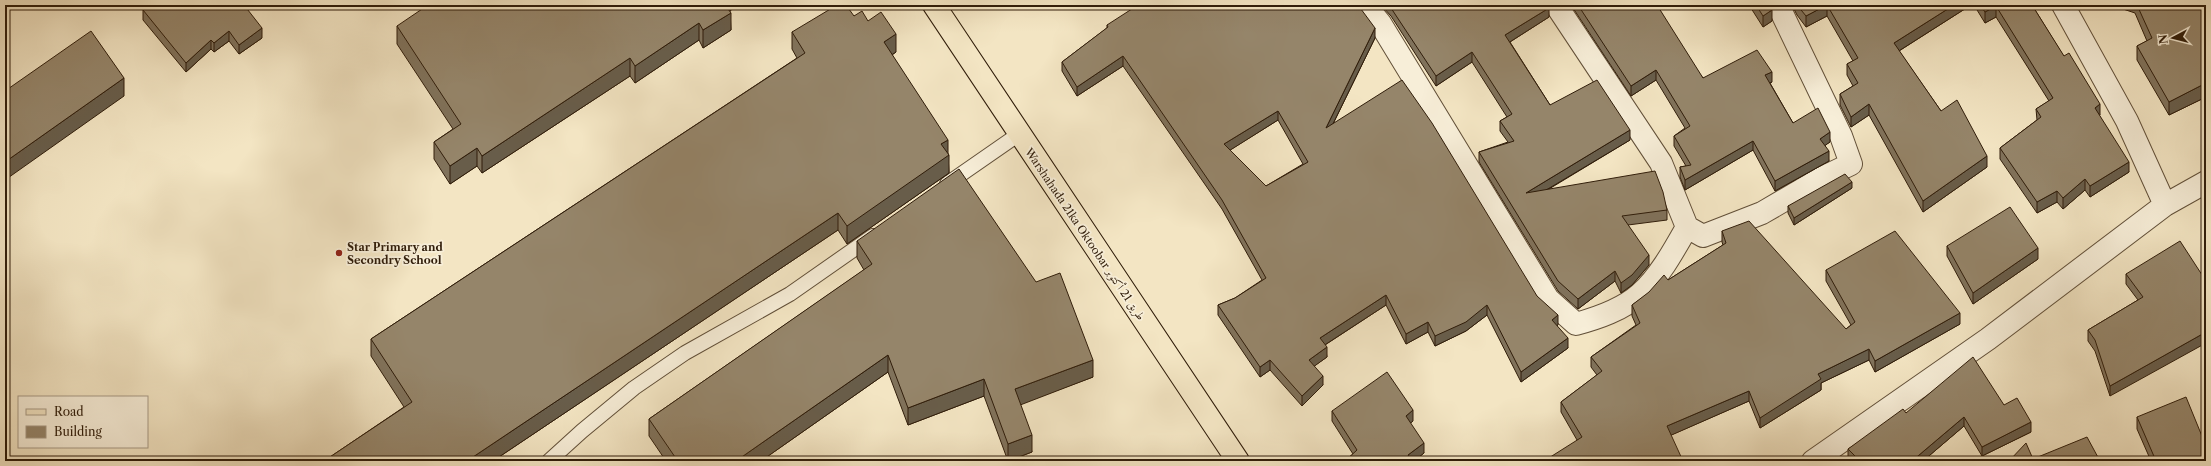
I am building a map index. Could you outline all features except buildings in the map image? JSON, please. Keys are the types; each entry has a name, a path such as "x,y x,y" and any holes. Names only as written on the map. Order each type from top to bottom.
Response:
{"main road":[{"name":"Warshahada 21ka Oktoobar طريق 21 أكتوبر","path":"934,5 1238,461"}],"street":[{"path":"1365,5 1380,24 1548,299 1576,324 1603,316 1640,294 1670,258 1687,227"},
{"path":"1556,5 1661,163 1687,227 1703,236 1762,212 1822,178 1851,164 1841,136 1778,5"},
{"path":"2063,5 2127,121 2165,205"},
{"path":"1813,461 1988,339 2165,205 2206,182"}],"lane":[{"path":"934,194 1019,134"},
{"path":"550,461 582,431 640,383 685,353 790,294 882,230"}],"place":[{"name":"Star Primary and Secondry School","path":"339,253"}]}
